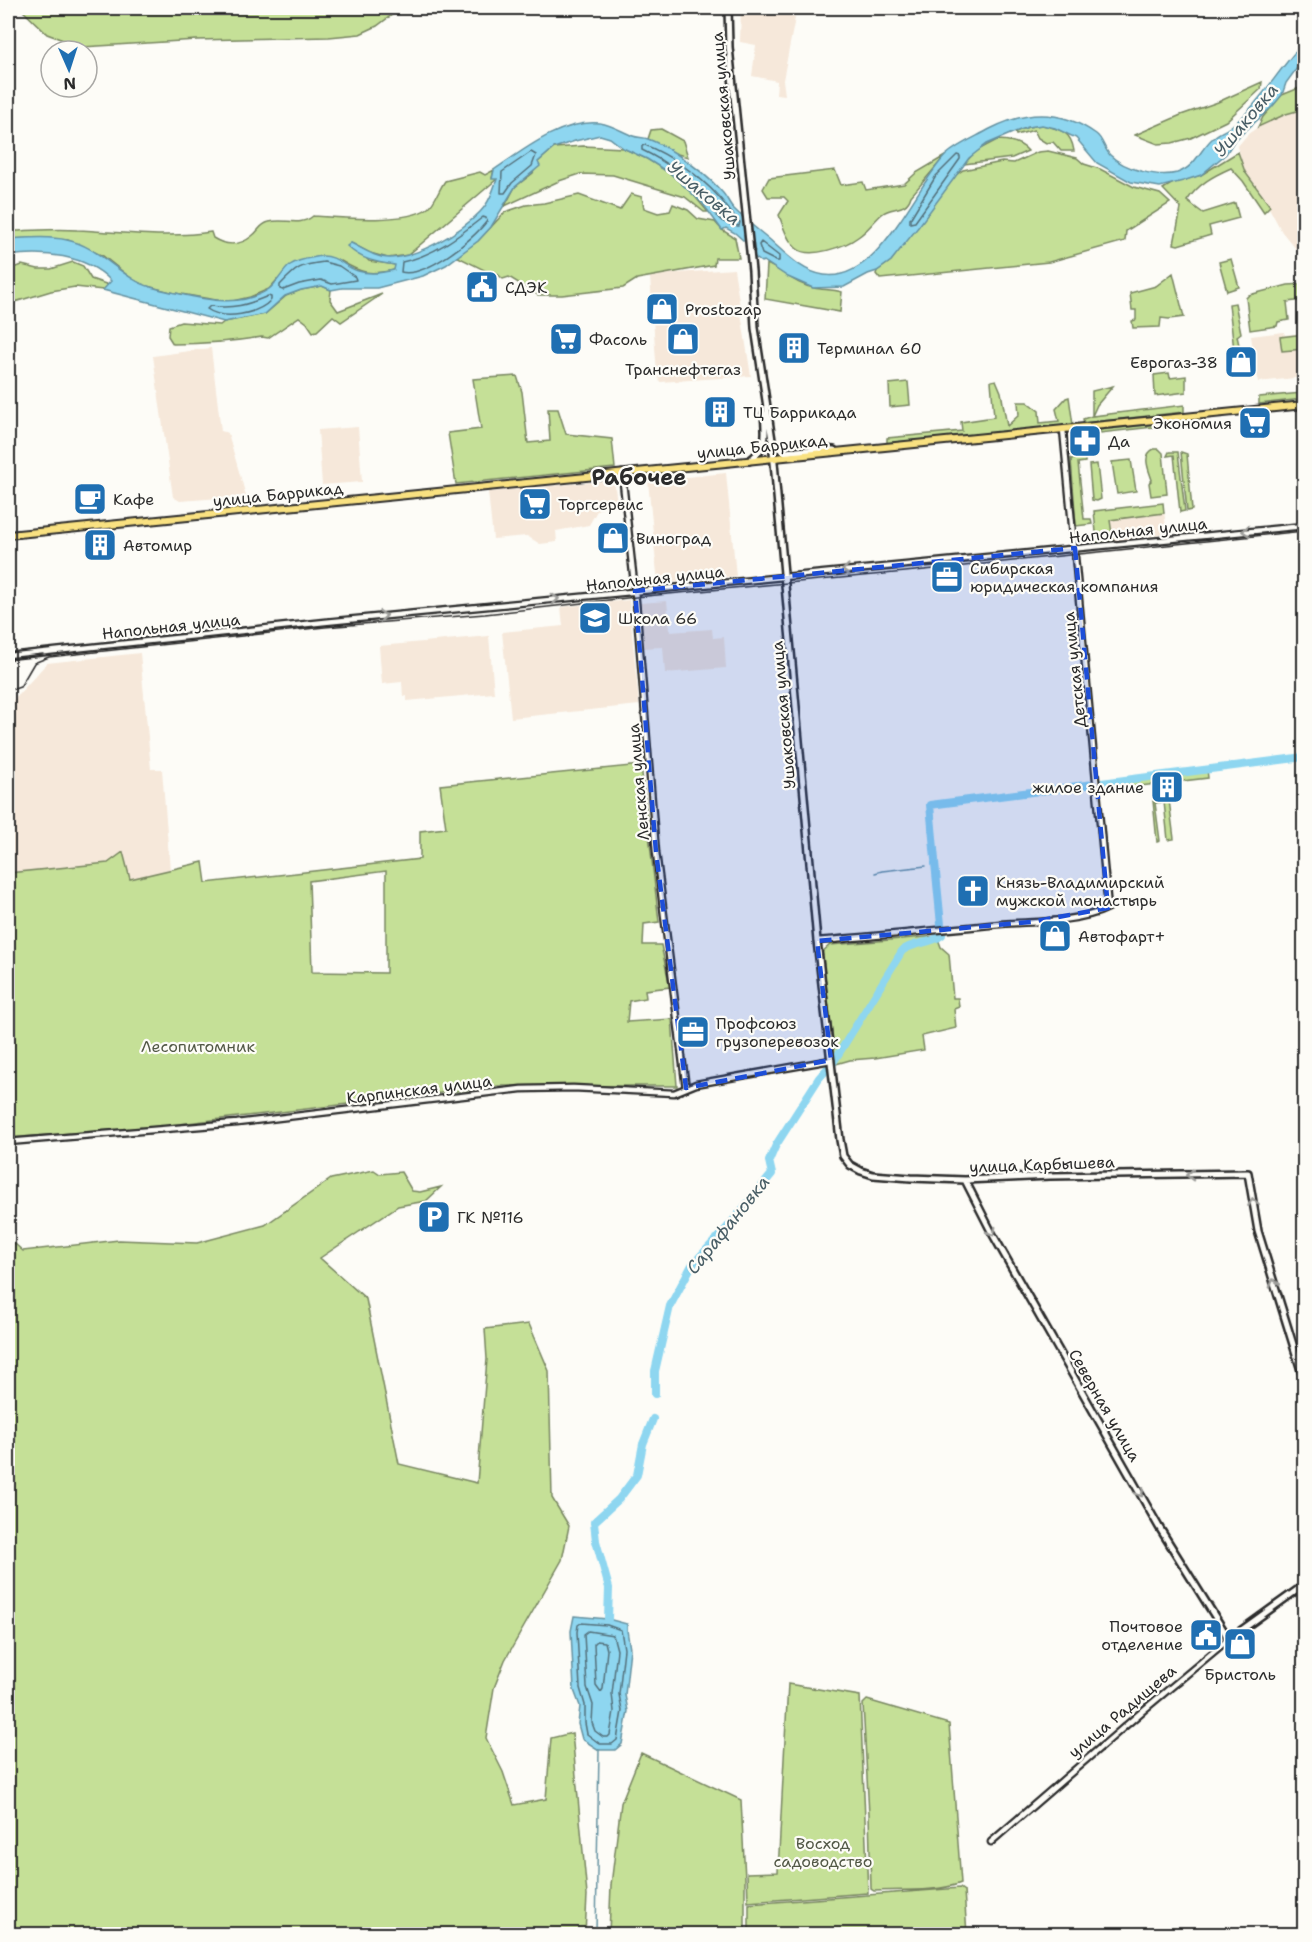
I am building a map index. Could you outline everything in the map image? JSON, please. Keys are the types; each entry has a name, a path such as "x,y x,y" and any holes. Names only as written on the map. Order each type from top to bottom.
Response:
{"main road":[{"name":"Ушаковская улица","path":"729,8 730,58 746,202 755,327 772,440 817,941 843,1156"},
{"path":"748,461 758,454 766,440 762,376"},
{"name":"улица Баррикад","path":"8,535 1305,405"},
{"path":"772,440 784,452 819,449 845,451"},
{"name":"улица Карбышева","path":"843,1156 850,1164 873,1175 965,1180 1050,1176 1248,1173 1258,1231 1305,1380"},
{"name":"Северная улица","path":"965,1180 1002,1251 1159,1527 1229,1639"},
{"name":"улица Радищева","path":"1229,1639 1305,1585"}],"street":[{"name":"Детская улица","path":"817,941 1086,915 1108,908 1063,429"},
{"name":"Ленская улица","path":"622,473 635,591 656,852 686,1088"},
{"name":"Напольная улица","path":"8,656 324,622 1305,526"},
{"name":"Карпинская улица","path":"8,1142 237,1123 521,1089 573,1088 674,1093 696,1084 831,1060"},
{"name":"улица Радищева","path":"991,1842 1229,1639"}],"highlighted area":[{"path":"1075,548 1108,908 1031,922 817,941 831,1060 686,1088 656,852 635,591"}],"shaded area":[{"path":"741,8 791,8 790,16 795,18 783,80 785,95 776,94 777,81 752,76 756,45 740,42"},
{"path":"1304,109 1303,262 1300,254 1282,232 1260,191 1245,172 1237,147 1248,134 1258,127 1286,114"},
{"path":"734,269 751,376 660,382 657,375 650,277"},
{"path":"1284,332 1285,335 1304,333 1304,377 1258,382 1251,336"},
{"path":"211,348 221,431 228,433 246,496 180,501 173,497 153,356"},
{"path":"358,427 362,482 322,485 318,430"},
{"path":"726,473 736,576 658,584 648,481"},
{"path":"614,480 617,503 604,505 602,509 598,509 589,525 556,531 557,542 540,544 527,536 493,539 488,492"},
{"path":"1163,503 1167,534 1097,543 1094,511"},
{"path":"629,600 639,705 511,718 502,632 563,626 561,607"},
{"path":"667,601 670,632 712,629 713,638 724,637 726,668 665,673 663,647 643,648 640,603"},
{"path":"489,636 494,693 407,701 407,696 403,697 402,682 382,684 379,646"},
{"path":"140,653 151,769 162,769 170,870 130,879 123,853 108,863 8,873 8,706 47,663"}],"green space":[{"path":"20,8 401,8 377,26 360,34 329,37 197,40 99,46 99,39 60,39 47,34"},
{"path":"1262,82 1261,89 1226,121 1191,138 1158,144 1135,135 1218,102"},
{"path":"1304,86 1304,109 1286,114 1258,127 1263,117 1282,95"},
{"path":"1042,125 1064,132 1073,144 1074,151 1061,151 1053,142 1046,143 1038,138 1034,130 1016,135 1015,132"},
{"path":"661,129 683,141 688,157 674,153 648,139 651,130"},
{"path":"997,140 1014,142 1022,145 1028,151 1012,158 964,164 976,151"},
{"path":"583,146 623,148 647,159 671,174 708,212 704,212 685,197 613,175 580,174 559,181 505,206 515,187 533,173 538,162 554,148"},
{"path":"1048,151 1077,158 1084,164 1100,169 1134,187 1160,194 1170,203 1126,231 1125,241 1049,262 880,279 876,274 891,261 956,175 963,170 1002,162 1014,163 1038,152"},
{"path":"1238,152 1245,172 1270,206 1264,212 1243,181 1231,168 1206,181 1187,201 1203,213 1235,203 1239,218 1209,226 1211,235 1178,245 1174,244 1181,208 1163,189 1173,183 1201,175"},
{"path":"945,156 906,205 886,211 852,241 837,248 818,252 809,253 793,245 779,215 788,201 784,197 768,197 763,189 769,178 835,170 841,185 863,182 866,190 904,184 916,173"},
{"path":"494,170 492,178 497,179 408,255 388,258 370,253 351,243 369,261 396,265 394,270 379,273 366,272 341,261 277,280 269,289 250,297 228,302 143,285 103,256 68,240 8,239 8,231 68,229 161,235 211,232 213,238 218,241 228,244 238,243 254,234 264,224 275,221 298,222 313,216 373,219 418,213 430,206 445,181 480,172 485,175"},
{"path":"631,194 642,197 644,208 658,213 670,211 673,204 688,210 698,219 715,222 722,230 735,238 739,258 715,258 714,265 637,279 623,288 562,295 538,295 509,277 503,279 495,272 492,274 456,256 478,241 505,212 526,205 579,195 620,210"},
{"path":"1231,259 1239,287 1227,291 1219,262"},
{"path":"73,262 83,266 91,279 109,285 103,290 75,287 51,291 8,304 8,265 51,269"},
{"path":"767,264 807,286 842,292 840,312 765,299"},
{"path":"1173,273 1184,317 1161,318 1160,327 1133,328 1132,321 1136,320 1136,310 1132,310 1130,293 1156,286"},
{"path":"1304,284 1304,300 1287,302 1289,320 1278,322 1277,326 1250,330 1246,298 1249,295 1288,285"},
{"path":"322,286 331,290 330,300 338,311 382,294 341,322 333,316 313,332 299,317 268,338 173,344 168,336 169,326 181,322 220,325 224,322 265,314 286,296"},
{"path":"1235,303 1241,333 1237,336 1239,345 1243,347 1244,359 1235,360 1229,304"},
{"path":"1304,334 1304,349 1282,351 1280,337"},
{"path":"1169,373 1170,378 1186,376 1186,392 1155,396 1154,375"},
{"path":"517,376 522,392 528,443 550,441 548,409 558,409 566,434 612,439 615,468 456,484 448,433 481,429 473,379"},
{"path":"996,380 1001,392 1007,426 1019,415 1018,402 1027,402 1039,411 1040,423 1059,421 1056,409 1069,397 1073,425 887,443 887,438 962,431 961,422 994,417 991,381"},
{"path":"908,382 910,405 890,407 889,384"},
{"path":"1113,386 1097,405 1092,416 1092,391"},
{"path":"1302,393 1302,399 1259,404 1259,397"},
{"path":"1184,405 1184,412 1084,423 1083,419"},
{"path":"1181,421 1180,424 1100,433 1100,430"},
{"path":"1154,449 1159,449 1163,453 1167,494 1151,496 1149,483 1152,480 1147,459"},
{"path":"1169,452 1178,452 1185,511 1180,512 1174,455 1167,456"},
{"path":"1181,452 1187,454 1192,510 1187,511"},
{"path":"1085,457 1085,462 1078,463 1084,519 1091,519 1092,524 1076,526 1071,459"},
{"path":"1131,460 1136,491 1117,494 1112,462"},
{"path":"1097,464 1101,499 1097,501 1092,500 1089,465"},
{"path":"1163,503 1164,513 1110,520 1113,541 1097,543 1094,511"},
{"name":"Лесопитомник","path":"641,765 659,922 644,924 643,945 661,945 670,987 645,990 646,998 629,1001 627,1022 672,1019 677,1086 499,1086 162,1126 8,1138 8,873 108,863 123,852 130,879 203,862 206,883 420,859 420,831 446,828 440,785","holes":["386,871 386,973 312,972 309,881"]},
{"path":"1207,769 1208,778 1123,788 1122,781"},
{"path":"1167,799 1174,839 1168,840 1164,802 1155,803 1160,841 1157,842 1153,801"},
{"path":"937,936 941,947 949,954 953,998 958,998 959,1007 954,1009 956,1028 922,1036 924,1050 836,1064 822,952 830,945"},
{"path":"374,1170 380,1174 401,1172 412,1191 420,1192 441,1187 426,1201 398,1206 320,1258 366,1299 399,1464 477,1483 487,1359 485,1329 529,1324 549,1371 552,1498 569,1526 562,1560 505,1660 494,1688 486,1738 503,1772 514,1805 546,1799 551,1738 572,1733 587,1895 585,1934 8,1934 8,1238 23,1251 119,1240 197,1243 265,1225 331,1179"},
{"name":"Восход садоводство","path":"788,1684 860,1696 868,1893 748,1902 747,1873 778,1872"},
{"path":"867,1700 949,1724 961,1883 931,1889 874,1891 871,1889 863,1704"},
{"path":"641,1753 741,1800 745,1934 609,1934 611,1885 621,1803"},
{"path":"960,1888 964,1891 967,1934 749,1934 749,1904"}],"water":[{"name":"Ушаковка","path":"1304,42 1304,61 1286,83 1282,95 1234,141 1226,154 1201,175 1160,187 1131,182 1097,163 1076,138 1055,128 1042,125 1028,127 987,144 969,158 891,261 877,271 844,287 813,288 788,277 764,261 761,262 753,256 755,251 735,233 726,228 722,230 703,204 671,174 623,148 610,138 600,135 554,148 538,162 540,166 515,187 491,227 478,241 446,265 423,276 377,288 331,290 322,286 301,290 285,296 265,314 224,322 103,290 111,281 101,272 76,260 35,254 8,256 8,239 67,240 94,251 143,284 188,296 224,301 247,299 258,295 272,287 290,265 309,258 331,257 353,269 367,273 390,271 394,270 395,265 363,257 347,246 351,243 385,258 401,257 426,248 451,235 472,220 483,208 497,179 492,179 494,170 530,145 557,131 586,123 600,123 633,136 651,140 688,162 717,186 738,213 801,266 824,275 844,273 862,264 878,249 894,230 946,155 990,129 1017,118 1057,116 1083,126 1096,134 1110,155 1132,168 1160,174 1177,173 1189,167 1208,142 1245,114"},
{"path":"574,1616 608,1619 627,1624 630,1649 625,1695 628,1711 622,1744 615,1750 599,1750 582,1739 578,1724 580,1706 574,1690 571,1631"}],"waterway":[{"name":"Сарафановка","path":"935,860 930,805 1304,757"},
{"name":"Сарафановка","path":"833,1063 902,951 942,935 935,863"},
{"path":"875,873 926,866"},
{"name":"Сарафановка","path":"655,1394 655,1371 670,1306 692,1265 772,1174 769,1161 776,1145 827,1069"},
{"name":"Сарафановка","path":"608,1619 609,1588 596,1541 594,1522 619,1499 637,1475 643,1444 653,1419"},
{"path":"596,1934 599,1750"}],"tram line":[{"path":"8,691 20,687 34,663 49,657 325,627 485,614 1304,531"},
{"path":"8,658 43,654"}],"place":[{"name":"СДЭК","path":"482,287"},
{"name":"Prostozap","path":"662,309"},
{"name":"Фасоль","path":"566,339"},
{"name":"Транснефтегаз","path":"683,339"},
{"name":"Терминал 60","path":"794,348"},
{"name":"Еврогаз-38","path":"1241,362"},
{"name":"ТЦ Баррикада","path":"720,412"},
{"name":"Экономия","path":"1255,423"},
{"name":"Да","path":"1085,441"},
{"name":"Кафе","path":"90,499"},
{"name":"Торгсервис","path":"535,504"},
{"name":"Виноград","path":"613,538"},
{"name":"Автомир","path":"100,545"},
{"name":"Сибирская юридическая компания","path":"947,577"},
{"name":"Школа 66","path":"595,618"},
{"name":"жилое здание","path":"1167,787"},
{"name":"Князь-Владимирский мужской монастырь","path":"973,891"},
{"name":"Автофарт+","path":"1055,936"},
{"name":"Профсоюз грузоперевозок","path":"693,1032"},
{"name":"ГК №116","path":"434,1217"},
{"name":"Почтовое отделение","path":"1206,1635"},
{"name":"Бристоль","path":"1240,1644"}],"district":[{"name":"Рабочее","path":"639,477"}]}
